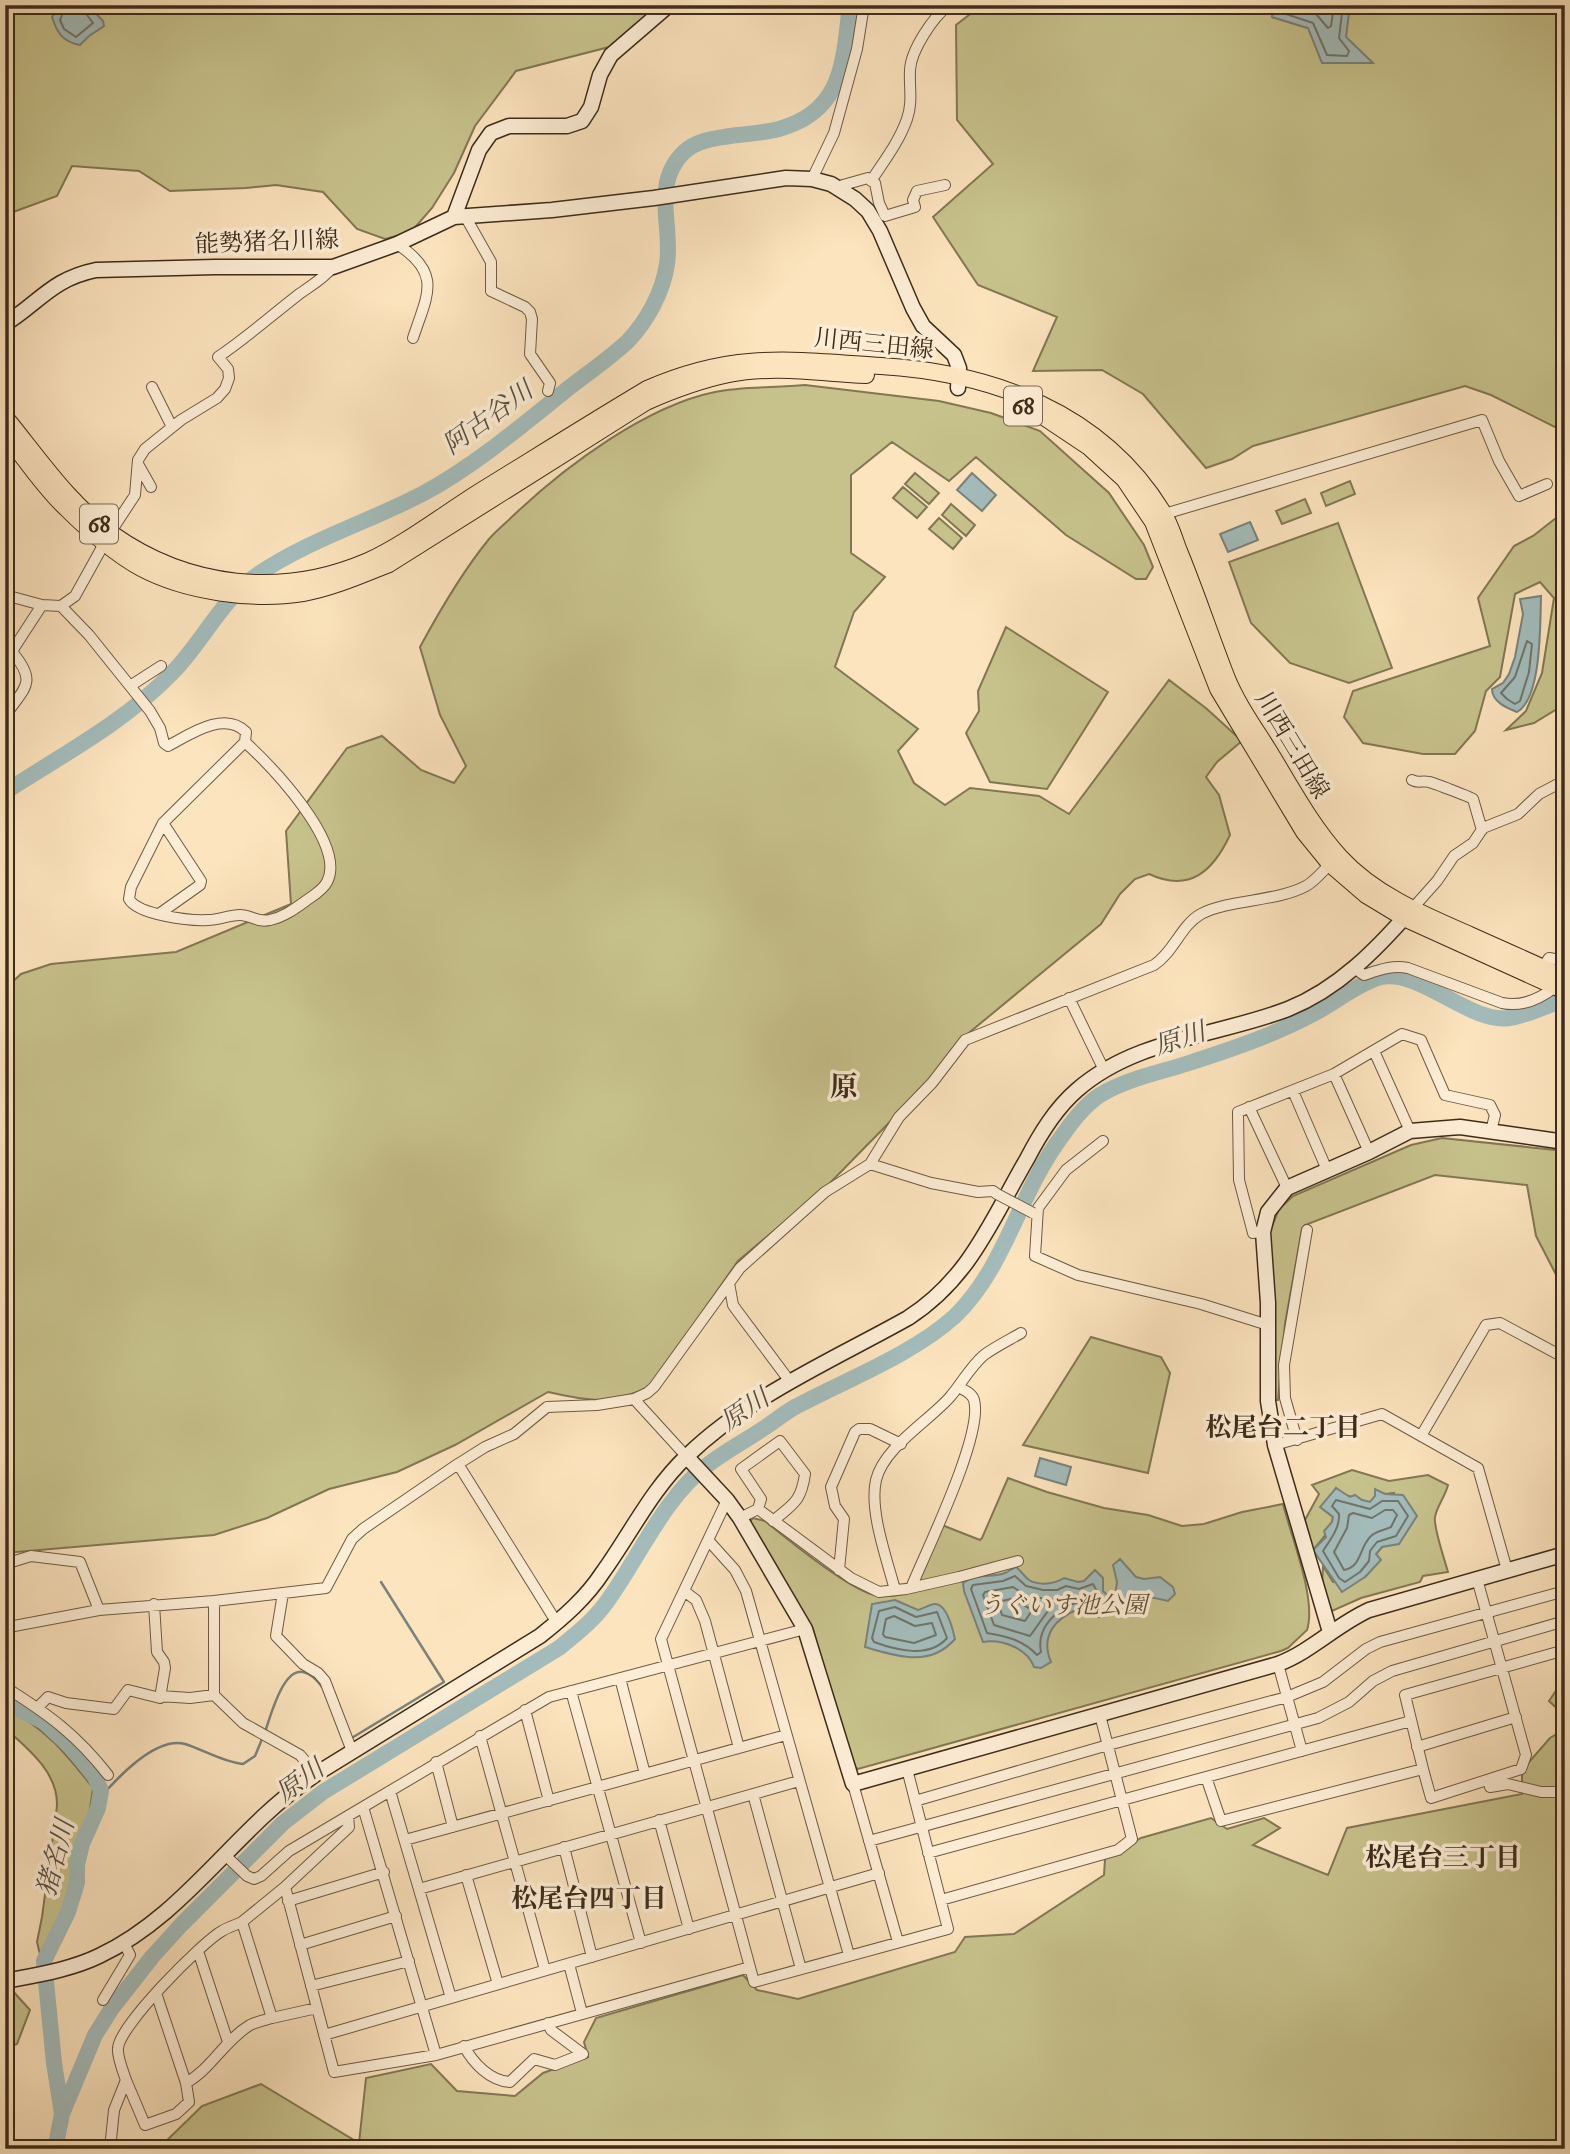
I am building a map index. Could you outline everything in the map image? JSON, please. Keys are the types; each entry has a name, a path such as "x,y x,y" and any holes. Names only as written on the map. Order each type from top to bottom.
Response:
{"main road":[{"name":"川西三田線","path":"222,586 317,578 370,560 635,396 680,374 722,363 788,359 901,367 958,382"},
{"name":"川西三田線","path":"5,417 68,494 108,538 141,568 169,579 222,586 254,595 304,592 354,578 389,564 646,402 678,387 731,373 778,370 958,382 1012,391 1050,407 1089,431 1119,458 1158,517 1228,681 1315,827 1342,858 1408,914"},
{"name":"川西三田線","path":"5,434 64,507 108,538"},
{"name":"川西三田線","path":"1158,517 1218,690 1304,832 1331,864 1366,895 1540,972 1562,986"}],"street":[{"path":"459,217 479,150 491,133 509,126 566,126 582,121 591,107 600,75 611,55 669,5"},
{"path":"812,179 834,133 857,49 864,5"},
{"path":"871,180 897,142 907,120 911,104 912,60 933,22 949,5"},
{"path":"459,217 654,198 786,177 812,179 836,187 868,211 880,231 923,326 954,355 959,368 958,382"},
{"path":"836,187 868,178 875,183 885,216 915,207 913,200 917,191 945,185"},
{"path":"459,217 491,262 491,291 526,307 530,312 530,354 550,383 548,391"},
{"name":"能勢猪名川線","path":"5,324 50,288 79,274 96,270 332,267 397,244 459,217"},
{"path":"397,244 419,261 428,279 428,291 414,338"},
{"path":"5,595 42,605 61,606 75,596 135,495 138,464 145,449 172,427 217,398 225,389 229,379 228,369 218,357 252,334 300,293 323,279 332,267"},
{"path":"152,387 172,427"},
{"path":"1158,517 1482,420 1499,461 1519,496 1547,484"},
{"path":"138,464 151,487"},
{"path":"5,716 26,684 28,676 27,670 9,653 42,605"},
{"path":"61,606 89,635 150,711 160,728 164,743 168,746 204,726 237,726 246,732 245,742 163,823 131,887 129,899 133,906 159,914 209,920 239,915 257,921 269,921 292,911 323,888 328,881 326,843 285,783 245,742"},
{"path":"132,689 161,666"},
{"path":"1412,780 1416,783 1431,782 1443,789 1470,796 1474,799 1482,830"},
{"path":"5,1981 73,1966 124,1943 166,1914 267,1813 316,1774 557,1623 586,1595 604,1572 646,1505 686,1456 726,1423 791,1383 908,1318 933,1302 945,1290 979,1245 1041,1133 1075,1092 1104,1070 1152,1049 1289,1008 1330,986 1354,968 1391,933 1437,881 1454,856 1472,843 1482,830 1488,825 1518,814 1548,788 1565,783"},
{"path":"159,914 200,885 201,881 163,823"},
{"path":"5,1631 14,1626 99,1609 214,1601 326,1588 352,1539 363,1529 485,1447 514,1434 547,1408 597,1405 634,1399 654,1387 729,1283 756,1251 825,1192 870,1164 899,1117 932,1083 965,1040 1154,965 1165,958 1192,919 1205,912 1307,886 1331,864"},
{"path":"1540,972 1549,958 1565,961"},
{"path":"1354,968 1364,975 1384,968 1408,968 1513,1005 1537,998 1562,986"},
{"path":"1069,998 1104,1070"},
{"path":"1263,1232 1253,1233 1239,1180 1238,1112 1334,1074 1402,1034 1421,1040 1445,1095 1490,1105 1495,1115 1491,1131"},
{"path":"1374,1051 1410,1131"},
{"path":"1334,1074 1369,1152"},
{"path":"1293,1091 1326,1170"},
{"path":"1249,1107 1286,1188"},
{"path":"1330,1632 1275,1445 1268,1401 1268,1325 1263,1232 1268,1212 1286,1188 1410,1131 1460,1127 1565,1142"},
{"path":"1103,1141 1066,1170 1035,1213 1035,1256 1078,1275 1201,1304 1268,1325"},
{"path":"870,1164 930,1183 978,1192 993,1191 1035,1213"},
{"path":"1297,1440 1285,1398 1284,1365 1307,1230"},
{"path":"729,1283 733,1305 791,1383"},
{"path":"1421,1436 1486,1325 1500,1323 1565,1358"},
{"path":"895,1590 875,1506 874,1493 880,1469 901,1444 950,1397 974,1364 985,1354 1020,1333"},
{"path":"911,1588 972,1438 975,1401 971,1394 958,1387"},
{"path":"634,1399 727,1500 805,1629 898,1942"},
{"path":"1275,1445 1382,1414 1478,1468 1507,1570"},
{"path":"839,1570 844,1519 835,1506 831,1487 855,1432 859,1429 870,1429 901,1444"},
{"path":"740,1518 758,1509 761,1499 741,1469 780,1441 805,1474 802,1493 797,1501 773,1521"},
{"path":"458,1464 557,1623"},
{"path":"727,1500 662,1639 754,1982 948,1929 907,1769"},
{"path":"758,1509 839,1570 879,1592 911,1588 1018,1561"},
{"path":"708,1540 734,1570 746,1591 849,1955"},
{"path":"853,1784 1278,1664 1298,1657 1330,1632 1369,1610 1565,1554"},
{"path":"5,1564 31,1556 80,1562 99,1609"},
{"path":"1477,1579 1486,1614 1502,1668 1516,1717 1526,1755 1521,1769 1431,1798 1405,1695 1502,1668 1565,1650"},
{"path":"684,1591 696,1600 705,1621 739,1748"},
{"path":"915,1801 1287,1697 1323,1682 1366,1649 1380,1642 1565,1591"},
{"path":"283,1593 276,1636 303,1664 325,1681 352,1751"},
{"path":"214,1601 214,1695 243,1723 300,1755 316,1774"},
{"path":"154,1604 157,1652 165,1668 160,1696"},
{"path":"869,1841 1318,1718 1349,1702 1373,1681 1391,1671 1565,1621"},
{"path":"225,1855 247,1876 254,1879 289,1851 549,1696 805,1629"},
{"path":"1278,1664 1302,1751"},
{"path":"620,1678 645,1774"},
{"path":"5,1687 78,1738 108,1775"},
{"path":"37,1708 48,1697 66,1703 114,1709 128,1690 160,1699 160,1696 190,1698 214,1695"},
{"path":"570,1691 641,1942"},
{"path":"525,1710 549,1801"},
{"path":"941,1900 1118,1850 1132,1839 1100,1715"},
{"path":"1418,1747 1516,1717"},
{"path":"928,1853 1411,1721"},
{"path":"405,1840 786,1735"},
{"path":"480,1736 545,1970"},
{"path":"436,1762 453,1827"},
{"path":"1206,1777 1221,1821 1423,1769"},
{"path":"419,1889 799,1780"},
{"path":"1489,1780 1490,1787 1508,1784 1541,1792 1565,1792"},
{"path":"390,1791 450,1998"},
{"path":"752,1794 801,1969"},
{"path":"363,1807 436,2054"},
{"path":"156,1993 187,2083 189,2102 176,2114 145,2125 126,2080 117,2049 125,2030 156,1993 198,1951 221,1931 242,1922 285,1888 349,1827 348,1816"},
{"path":"659,1820 689,1929"},
{"path":"565,1847 592,1957"},
{"path":"288,1900 384,1872"},
{"path":"324,2035 878,1873"},
{"path":"467,1875 498,1984"},
{"path":"285,1888 334,2072 436,2054 750,1967"},
{"path":"300,1945 397,1916"},
{"path":"242,1922 272,2018"},
{"path":"103,2000 130,1955 124,1943"},
{"path":"198,1951 228,2042"},
{"path":"311,1986 409,1961"},
{"path":"569,1964 582,2013"},
{"path":"187,2083 195,2078 228,2042 251,2025 317,2008"},
{"path":"464,2046 472,2061 487,2073 510,2082 534,2059 555,2066 583,2054 551,2030 548,2023"},
{"path":"110,2149 114,2110 126,2080"}],"green space":[{"path":"5,5 658,5 609,47 516,71 475,126 454,173 432,208 411,232 385,239 357,229 323,192 276,185 170,191 139,171 72,166 57,196 5,215"},
{"path":"982,5 1275,5 1272,17 1308,28 1371,63 1345,37 1350,5 1565,5 1565,440 1559,429 1491,395 1465,386 1253,446 1232,459 1206,468 1143,394 1102,370 1033,371 1057,317 978,285 933,217 993,164 957,120 956,25"},
{"path":"805,385 939,401 991,413 1040,431 1109,493 1144,545 1153,567 1146,579 1136,579 1066,535 976,457 949,481 892,442 851,475 851,553 885,577 854,612 835,667 918,729 898,751 914,783 945,805 970,788 1039,796 1069,814 1169,680 1207,709 1242,741 1217,762 1206,777 1219,795 1230,835 1216,859 1208,868 1188,880 1164,879 1149,874 1135,879 1120,894 1101,924 959,1041 928,1083 827,1186 738,1261 651,1386 624,1397 600,1400 548,1392 455,1445 397,1472 329,1489 267,1518 214,1535 5,1553 5,989 21,974 51,964 176,952 291,904 286,831 347,748 382,736 421,770 454,783 466,766 440,715 420,647 452,592 489,539 558,476 608,440 662,410 689,399 726,390"},
{"path":"915,473 939,493 929,504 905,484"},
{"path":"1350,481 1355,494 1326,506 1321,493"},
{"path":"903,487 927,507 917,518 893,498"},
{"path":"1305,499 1311,513 1282,524 1276,511"},
{"path":"951,504 975,525 966,536 942,515"},
{"path":"1565,511 1565,704 1534,723 1506,730 1526,711 1542,673 1554,598 1540,582 1515,594 1500,677 1486,691 1475,731 1455,754 1423,754 1363,743 1344,717 1353,691 1490,646 1478,598 1514,546 1533,536"},
{"path":"939,518 962,538 953,549 929,529"},
{"path":"1338,523 1392,668 1349,683 1290,663 1251,623 1229,562"},
{"path":"1006,627 1108,692 1047,789 990,782 966,733 979,711 978,691"},
{"path":"1442,1138 1565,1151 1565,1292 1536,1236 1527,1185 1435,1175 1305,1225 1302,1229 1285,1324 1278,1400 1274,1400 1269,1234 1279,1209 1293,1196 1411,1145"},
{"path":"1091,1337 1161,1357 1170,1373 1148,1473 1023,1445"},
{"path":"1352,1470 1389,1481 1428,1475 1448,1485 1435,1521 1448,1572 1423,1576 1420,1582 1361,1598 1332,1611 1322,1589 1323,1566 1333,1582 1365,1577 1380,1560 1376,1554 1382,1547 1390,1544 1394,1493 1385,1494 1375,1490 1371,1503 1342,1494 1336,1488 1324,1510 1333,1517 1330,1527 1313,1550 1305,1520 1319,1494 1312,1485"},
{"name":"うぐいす池公園","path":"1008,1478 1104,1508 1148,1515 1182,1526 1204,1524 1242,1512 1283,1504 1306,1585 1309,1602 1307,1630 1281,1651 858,1769 852,1766 813,1629 750,1521 753,1518 765,1521 819,1563 864,1591 879,1596 899,1595 912,1591 942,1525 980,1540 982,1538"},
{"path":"1565,1677 1565,1716 1549,1701"},
{"path":"5,1708 43,1732 93,1788 90,1809 76,1846 70,1884 58,1926 41,1959 37,1942 57,1808 56,1792 39,1761 5,1728"},
{"path":"1565,1729 1565,2149 158,2149 202,2106 261,2084 359,2143 366,2078 431,2064 457,2091 515,2096 543,2073 588,2057 584,2042 596,2018 743,1975 757,1990 798,1999 955,1952 965,1937 1014,1934 1104,1875 1105,1859 1141,1838 1211,1818 1227,1829 1264,1818 1280,1828 1253,1845 1328,1875 1347,1828 1522,1794 1522,1770 1550,1738"},
{"path":"11,1989 30,2010 17,2044 5,2048 5,1990"}],"water":[{"path":"61,5 88,5 103,21 104,26 80,45 69,42 59,32 52,17"},
{"path":"1275,5 1350,5 1346,37 1373,63 1322,63 1308,28 1272,17"},
{"path":"972,473 996,495 982,511 957,490"},
{"path":"1250,522 1258,540 1228,552 1220,534"},
{"path":"1541,596 1540,641 1535,676 1525,704 1517,712 1497,701 1492,689 1503,683 1515,657 1523,614 1520,599"},
{"path":"1040,1458 1071,1467 1066,1485 1035,1476"},
{"path":"1336,1488 1350,1497 1355,1495 1370,1502 1375,1496 1375,1489 1385,1494 1403,1495 1417,1516 1399,1544 1382,1547 1376,1554 1381,1560 1365,1577 1342,1592 1313,1550 1326,1537 1324,1531 1333,1517 1320,1507"},
{"path":"1120,1559 1136,1577 1160,1577 1173,1587 1175,1594 1168,1601 1141,1595 1128,1599 1115,1596 1117,1582 1113,1565"},
{"path":"1016,1567 1029,1580 1042,1584 1064,1578 1084,1581 1095,1570 1103,1578 1103,1591 1107,1595 1109,1611 1106,1616 1098,1617 1079,1609 1063,1617 1049,1636 1047,1644 1051,1662 1041,1668 1034,1667 1026,1655 1013,1646 983,1642 964,1591 963,1583 968,1580 1005,1573"},
{"path":"895,1600 918,1610 933,1604 939,1605 949,1618 955,1639 935,1654 924,1657 889,1654 865,1647 872,1604"}],"waterway":[{"name":"阿古谷川","path":"5,792 92,737 154,691 183,661 222,609 257,575 318,541 424,493 461,471 628,341 653,306 665,275 668,250 666,191 674,164 684,152 700,142 779,129 800,121 817,110 828,97 842,64 850,5"},
{"name":"原川","path":"62,2114 95,2035 112,2008 181,1925 283,1823 323,1792 559,1648 596,1616 677,1495 713,1461 793,1408 920,1342 955,1316 972,1297 999,1255 1032,1186 1057,1143 1077,1117 1100,1095 1131,1081 1282,1029 1321,1010 1364,983 1381,977 1412,981 1462,1006 1494,1018 1516,1017 1565,1000"},
{"path":"350,1739 444,1682 381,1582"},
{"path":"265,1732 278,1696 292,1675 301,1672 311,1675 323,1688"},
{"name":"猪名川","path":"5,1702 44,1722 73,1749 95,1777 101,1791 98,1808 82,1844 77,1865 77,1883 68,1912 44,1961 62,2114 55,2149"},
{"path":"100,1798 138,1760 162,1746 185,1744 243,1764 255,1756 262,1739"}],"district":[{"name":"原","path":"844,1087"},
{"name":"松尾台二丁目","path":"1283,1428"},
{"name":"松尾台三丁目","path":"1443,1858"},
{"name":"松尾台四丁目","path":"589,1899"}]}
